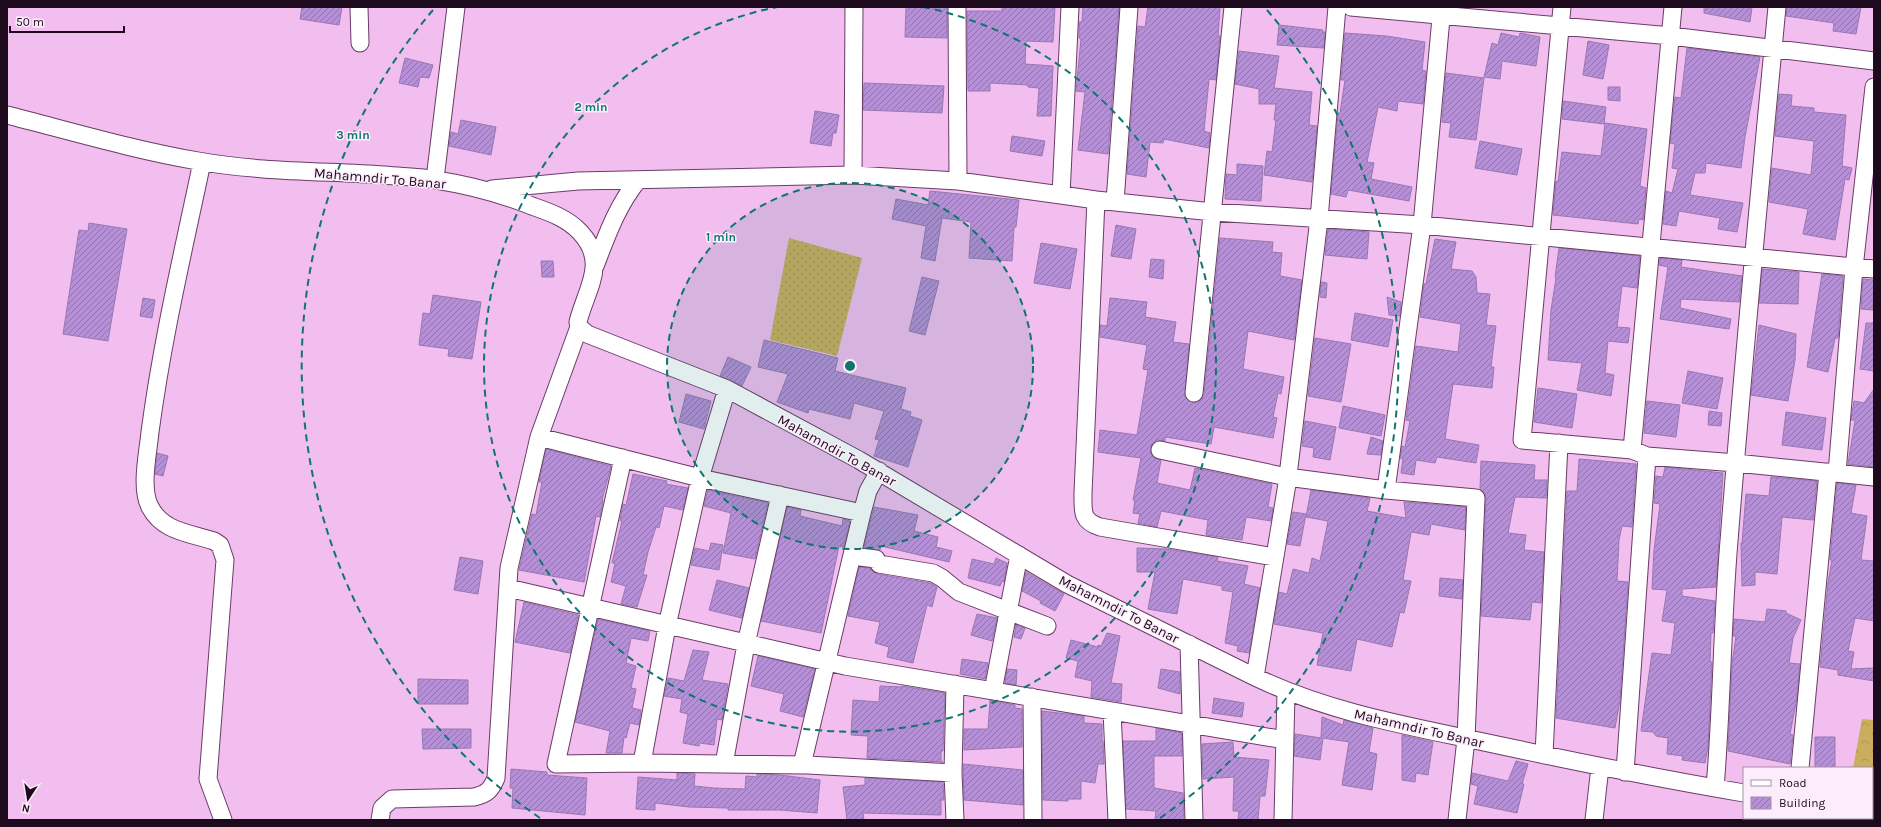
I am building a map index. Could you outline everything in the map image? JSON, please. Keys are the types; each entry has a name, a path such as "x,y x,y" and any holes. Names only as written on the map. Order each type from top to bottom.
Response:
{"street":[{"path":"359,7 360,43"},
{"path":"435,179 456,7"},
{"path":"853,175 854,7"},
{"path":"957,7 958,181"},
{"path":"1061,195 1070,7"},
{"path":"1115,202 1129,7"},
{"path":"1194,393 1233,7"},
{"path":"1255,677 1287,477 1319,219 1337,7"},
{"path":"1351,7 1442,11 1671,36 1874,61"},
{"path":"1562,7 1522,440 1632,450 1647,456 1736,463 1874,477"},
{"path":"1632,450 1673,7"},
{"path":"1715,788 1729,542 1753,257 1777,7"},
{"path":"1386,490 1422,225 1442,11"},
{"path":"1800,767 1874,87"},
{"name":"Mahamndir To Banar","path":"7,114 140,149 202,162 245,167 435,179 517,200 561,217 579,231 587,241 595,266 594,278 578,322 579,327 587,334 727,389 878,471 1068,584 1255,677 1286,692 1365,717 1600,767 1743,793"},
{"path":"202,162 157,384 146,469 146,496 149,506 156,516 170,528 214,541 220,545 224,552 224,594 208,779 223,820"},
{"path":"480,191 578,181 853,175 958,181 1096,200 1213,212 1422,225 1874,269"},
{"path":"595,266 615,214 626,195 638,180"},
{"path":"1096,200 1083,492 1084,516 1090,524 1100,527 1274,557"},
{"path":"380,820 382,808 392,799 474,797 484,795 492,789 496,778 499,760 510,568 539,437 579,327"},
{"path":"642,762 667,626 700,478 727,389"},
{"path":"539,437 700,478 862,513"},
{"path":"1544,755 1559,443"},
{"path":"1160,450 1287,477 1386,490 1476,498 1466,738 1457,820"},
{"path":"1625,772 1647,456"},
{"path":"623,458 556,764 642,762 802,765 953,773"},
{"path":"802,765 862,513 868,491 878,471"},
{"path":"724,764 746,644 780,495"},
{"path":"993,691 1019,555"},
{"path":"852,556 876,559 879,564 902,569 912,569 933,573 942,578 959,592 1008,609 1046,626"},
{"path":"508,588 826,662 1285,740"},
{"path":"1189,644 1194,820"},
{"path":"955,684 953,773 955,820"},
{"path":"1283,820 1286,692"},
{"path":"1032,697 1033,820"},
{"path":"1112,710 1117,820"},
{"path":"1594,820 1600,767"}],"green space":[{"path":"789,238 862,258 837,356 770,340"},
{"path":"1862,719 1874,720 1874,787 1873,767 1853,767"}],"building":[{"path":"302,7 342,7 339,25 300,19"},
{"path":"906,7 947,7 947,38 905,37"},
{"path":"1002,7 1055,7 1053,42 1026,41 1025,64 1053,66 1051,116 1037,116 1039,88 1028,87 1028,85 990,83 990,91 968,91 967,11 1002,11"},
{"path":"1083,7 1119,7 1108,154 1078,150 1085,92 1076,91 1081,39 1079,38 1079,22 1082,22"},
{"path":"1148,7 1220,7 1218,36 1220,36 1216,80 1209,79 1204,131 1210,133 1209,148 1164,139 1163,143 1150,142 1146,177 1127,174 1138,26 1145,27"},
{"path":"1704,7 1752,7 1750,22 1704,13"},
{"path":"1787,7 1861,7 1856,34 1833,31 1834,23 1786,16"},
{"path":"1279,25 1323,30 1322,32 1325,32 1324,48 1277,45"},
{"path":"1345,33 1386,36 1425,42 1422,70 1426,71 1423,104 1398,101 1397,111 1378,107 1367,162 1374,163 1371,179 1412,187 1409,201 1348,190 1346,197 1331,194 1338,113 1340,113 1345,80 1341,80"},
{"path":"1501,33 1519,37 1520,33 1540,37 1536,66 1502,61 1500,79 1484,77 1492,43 1498,45"},
{"path":"1588,41 1609,45 1603,79 1583,75"},
{"path":"1687,48 1760,57 1745,137 1741,168 1706,163 1705,173 1695,173 1690,195 1743,203 1737,232 1718,229 1720,218 1679,211 1676,226 1663,224 1666,191 1672,193 1678,169 1672,168 1675,144 1670,143 1675,97 1681,98"},
{"path":"1239,51 1279,56 1274,88 1312,92 1309,125 1317,126 1312,182 1264,175 1267,151 1272,152 1276,120 1274,120 1276,104 1259,104 1259,89 1235,84"},
{"path":"405,58 433,65 429,78 420,77 418,87 399,83"},
{"path":"1446,73 1484,78 1476,140 1449,137 1451,123 1442,122"},
{"path":"864,83 944,86 942,113 863,110"},
{"path":"1608,87 1620,87 1620,101 1608,100"},
{"path":"1779,94 1792,95 1791,106 1814,108 1814,112 1846,115 1842,166 1852,168 1849,180 1845,179 1835,240 1803,234 1808,209 1769,202 1772,168 1811,175 1814,141 1775,136"},
{"path":"1563,101 1606,107 1604,124 1562,119"},
{"path":"815,111 839,115 836,133 833,133 831,146 810,143"},
{"path":"461,120 496,127 491,155 449,146 451,132 458,134"},
{"path":"1605,123 1647,129 1640,186 1646,188 1643,220 1639,219 1638,224 1553,215 1556,181 1558,182 1562,152 1601,156"},
{"path":"1012,136 1045,141 1042,156 1010,151"},
{"path":"1480,141 1522,149 1517,175 1475,168"},
{"path":"1237,164 1263,166 1261,201 1225,199 1226,174 1237,175"},
{"path":"930,191 1019,200 1016,227 1014,227 1012,261 969,258 971,222 942,218 935,261 921,258 926,226 892,219 896,199 928,205"},
{"path":"89,223 127,229 108,341 63,334 79,230 88,231"},
{"path":"1116,225 1136,229 1131,259 1111,256"},
{"path":"1328,229 1369,232 1367,259 1325,255"},
{"path":"1220,238 1273,242 1272,252 1282,253 1280,276 1302,280 1294,340 1248,331 1243,369 1284,377 1281,394 1278,393 1273,417 1277,418 1273,438 1214,427 1211,444 1165,437 1165,441 1157,440 1153,443 1150,453 1154,458 1161,460 1157,483 1190,490 1195,468 1272,484 1268,507 1273,508 1271,521 1246,517 1242,540 1206,535 1208,520 1161,511 1157,527 1138,523 1140,514 1133,513 1135,500 1133,500 1141,458 1098,452 1100,430 1137,435 1148,370 1143,369 1147,345 1100,337 1100,325 1107,326 1110,298 1147,302 1145,317 1176,322 1173,342 1189,344 1185,397 1193,403 1198,402 1204,394"},
{"path":"1435,239 1456,242 1451,269 1472,271 1476,277 1477,293 1490,294 1486,325 1496,326 1491,367 1494,367 1492,388 1453,384 1445,439 1479,445 1476,463 1437,457 1435,463 1416,460 1414,475 1401,473 1403,459 1400,458 1402,446 1405,447 1410,421 1406,420 1416,346 1458,352 1461,324 1420,317 1424,284 1426,284"},
{"path":"1041,243 1077,249 1070,289 1034,283"},
{"path":"1559,248 1640,256 1637,288 1622,286 1617,327 1630,328 1628,343 1608,341 1605,373 1614,375 1611,396 1577,390 1582,363 1548,360 1551,310"},
{"path":"1660,258 1682,260 1681,267 1742,276 1739,302 1681,299 1680,308 1731,319 1729,329 1660,319 1668,267 1659,265"},
{"path":"1151,259 1164,260 1163,279 1149,277"},
{"path":"541,261 553,261 554,277 542,277"},
{"path":"1762,269 1799,272 1798,304 1759,303"},
{"path":"1822,274 1843,276 1838,338 1835,338 1828,372 1807,367"},
{"path":"922,277 939,281 925,335 909,331"},
{"path":"1863,279 1874,280 1873,310 1861,309"},
{"path":"1321,282 1327,283 1326,298 1320,297"},
{"path":"433,295 481,302 472,359 448,356 449,349 419,345 423,313 430,314"},
{"path":"1387,297 1401,302 1400,316 1389,315"},
{"path":"143,298 155,300 152,318 140,316"},
{"path":"1355,313 1393,320 1388,347 1351,340"},
{"path":"1866,323 1874,323 1874,371 1860,369"},
{"path":"1759,325 1796,334 1795,360 1788,401 1751,395"},
{"path":"1315,338 1351,344 1341,402 1308,396"},
{"path":"764,340 838,358 835,371 906,388 901,409 911,412 910,416 922,420 908,467 874,456 879,440 875,439 884,411 854,403 850,419 809,409 808,413 777,402 788,374 758,367"},
{"path":"728,357 751,367 742,386 720,376"},
{"path":"1688,371 1723,378 1717,409 1682,403"},
{"path":"1538,388 1577,394 1572,428 1534,422"},
{"path":"1874,389 1874,467 1848,464 1855,420 1851,420 1854,401 1864,403"},
{"path":"686,394 711,401 704,429 679,422"},
{"path":"1647,401 1680,405 1676,437 1644,433"},
{"path":"1343,406 1385,415 1381,436 1339,428"},
{"path":"1709,411 1722,413 1721,426 1708,425"},
{"path":"1786,412 1826,418 1822,450 1782,445"},
{"path":"1305,421 1336,427 1330,460 1313,457 1314,448 1302,446"},
{"path":"1371,437 1383,441 1381,455 1367,454"},
{"path":"546,449 611,466 602,500 600,517 596,516 584,582 519,570 532,514 536,515 542,482 539,482"},
{"path":"157,453 168,456 163,476 155,474"},
{"path":"1579,459 1636,464 1632,527 1622,526 1619,540 1617,581 1628,582 1620,700 1615,728 1556,718 1567,491 1577,491"},
{"path":"1481,461 1535,465 1534,480 1547,480 1546,498 1515,497 1508,533 1526,535 1524,550 1544,552 1541,603 1532,602 1530,620 1481,616 1486,498 1485,493 1480,489"},
{"path":"1665,467 1723,473 1716,587 1682,589 1682,596 1715,601 1713,633 1711,633 1710,662 1712,662 1708,747 1705,763 1682,760 1683,756 1667,754 1668,738 1656,736 1653,732 1641,731 1652,653 1671,655 1675,623 1662,621 1667,590 1652,589 1654,550 1660,504 1654,503 1656,476 1663,477"},
{"path":"633,474 667,481 666,484 688,488 683,510 664,506 659,528 656,527 648,552 643,575 647,575 637,607 621,604 626,586 611,582 615,563 612,563 622,521 620,521 623,504 626,505"},
{"path":"1771,477 1817,481 1813,520 1782,517 1777,574 1755,572 1755,585 1742,586 1741,543 1746,494 1769,496"},
{"path":"1837,483 1856,485 1851,513 1867,516 1861,560 1874,561 1874,621 1855,618 1848,651 1854,652 1851,669 1874,668 1874,681 1838,675 1838,670 1820,667 1828,583 1832,560 1830,560"},
{"path":"708,490 768,503 755,559 723,553 731,513 704,506"},
{"path":"1311,490 1370,498 1367,511 1406,518 1404,502 1466,507 1465,530 1431,524 1429,535 1411,532 1403,580 1411,581 1404,613 1400,612 1392,647 1357,639 1351,671 1317,665 1323,633 1274,624 1279,592 1287,594 1293,569 1309,573 1312,558 1320,561 1328,521 1306,517"},
{"path":"787,507 801,510 800,516 842,526 843,519 850,521 844,547 839,546 821,633 761,621"},
{"path":"874,507 918,515 914,531 938,537 936,547 952,551 949,562 881,546 880,550 864,547"},
{"path":"1293,512 1306,514 1300,546 1287,544"},
{"path":"711,543 723,545 719,570 691,565 695,548 709,551"},
{"path":"1137,548 1166,549 1218,557 1217,561 1248,566 1244,584 1260,588 1249,653 1237,651 1238,646 1225,643 1233,592 1222,590 1222,586 1183,579 1177,614 1148,609 1155,572 1137,572"},
{"path":"460,557 483,561 478,594 454,590"},
{"path":"996,558 1007,563 1004,582 1002,581 1000,586 968,578 972,559 994,564"},
{"path":"859,567 870,568 877,574 930,583 937,587 932,607 927,605 913,663 887,657 889,647 875,643 880,622 848,616"},
{"path":"1026,572 1064,594 1055,611 1040,603 1041,601 1022,591"},
{"path":"1440,578 1463,580 1462,599 1439,596"},
{"path":"717,580 749,588 742,618 709,610"},
{"path":"524,602 578,615 570,653 515,642"},
{"path":"1767,609 1786,611 1786,613 1801,620 1793,638 1789,663 1800,664 1797,698 1790,734 1793,735 1790,764 1728,751 1732,664 1736,636 1733,636 1734,619 1765,622"},
{"path":"977,614 997,618 992,641 971,635"},
{"path":"598,619 650,631 648,641 631,638 626,663 636,666 631,688 636,689 632,708 641,710 639,725 630,723 626,738 624,737 622,753 606,753 610,731 575,722"},
{"path":"1016,625 1025,628 1021,639 1014,637"},
{"path":"1107,633 1120,636 1111,683 1122,684 1121,702 1091,697 1092,681 1075,677 1078,661 1066,658 1071,640 1098,647 1098,645 1101,646"},
{"path":"693,650 709,652 702,680 728,684 722,720 717,719 714,745 700,743 699,746 683,743 688,714 680,712 682,699 664,696 668,678 684,681"},
{"path":"758,656 815,669 803,717 780,711 784,694 751,686"},
{"path":"962,659 988,663 985,679 960,674"},
{"path":"1007,669 1017,670 1016,685 1005,683"},
{"path":"1161,669 1180,672 1180,694 1158,688"},
{"path":"418,679 468,680 468,704 418,704"},
{"path":"880,686 902,686 945,693 943,751 941,751 941,762 867,758 868,736 851,735 853,700 879,702"},
{"path":"1214,698 1244,703 1242,717 1212,713"},
{"path":"990,700 1015,705 1015,708 1022,709 1022,747 964,750 964,729 988,729"},
{"path":"1042,711 1084,716 1084,723 1102,724 1104,764 1098,764 1095,783 1081,781 1081,799 1068,799 1068,801 1043,800"},
{"path":"1322,717 1343,725 1344,720 1373,728 1369,752 1377,754 1372,790 1342,785 1349,742 1323,738 1320,760 1294,756 1295,734 1321,738"},
{"path":"1156,728 1182,733 1182,756 1154,756 1154,788 1183,793 1184,820 1155,820 1156,811 1126,809 1123,741 1156,741"},
{"path":"422,729 471,729 471,748 423,749"},
{"path":"1402,735 1433,742 1428,775 1416,773 1415,782 1402,780"},
{"path":"1815,737 1835,737 1835,767 1815,767"},
{"path":"1233,742 1234,757 1269,760 1265,796 1260,796 1258,820 1238,820 1239,811 1233,811 1234,777 1203,779 1202,744"},
{"path":"1516,761 1528,764 1522,784 1524,784 1517,813 1474,804 1478,786 1471,784 1472,773 1508,781"},
{"path":"963,764 1023,770 1023,805 964,800"},
{"path":"511,769 547,772 547,775 587,778 585,815 512,808 513,788 510,788"},
{"path":"677,773 695,774 694,786 714,788 745,789 746,776 757,777 757,774 820,780 817,813 779,810 728,810 728,808 689,807 655,803 655,810 636,809 638,777 677,780"},
{"path":"865,778 943,782 944,800 941,800 941,815 863,813 864,820 847,820 843,787 865,785"}]}
